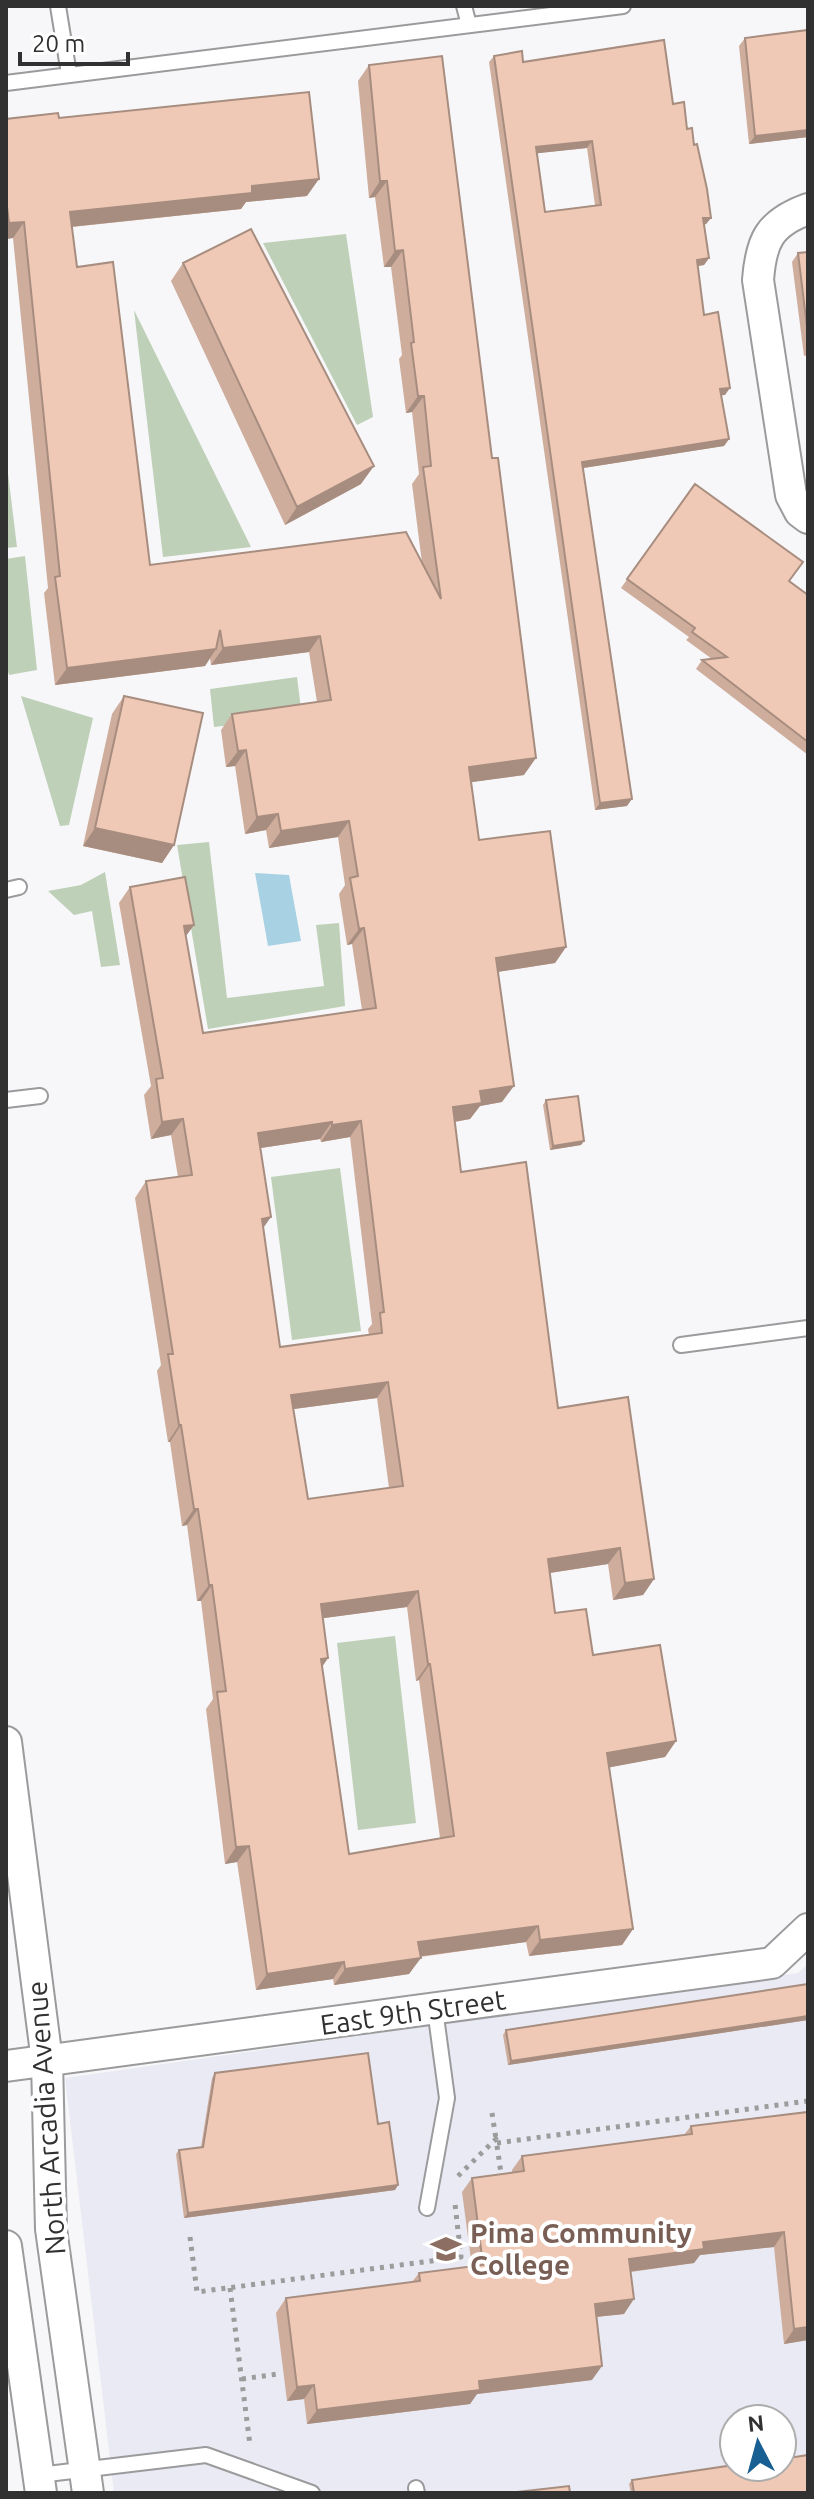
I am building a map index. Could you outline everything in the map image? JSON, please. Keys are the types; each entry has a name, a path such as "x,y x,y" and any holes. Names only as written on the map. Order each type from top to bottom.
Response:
{"street":[{"path":"800,506 758,280 760,252 774,228 808,209"},
{"name":"North Arcadia Avenue","path":"6,1742 47,2061 51,2229 87,2482"},
{"name":"East 9th Street","path":"6,2066 772,1963 808,1929"},
{"name":"North Arcadia Avenue","path":"6,2246 40,2484"}],"lane":[{"path":"58,6 69,74"},
{"path":"464,6 469,25"},
{"path":"6,83 623,6"},
{"path":"6,1100 40,1096"},
{"path":"681,1345 808,1328"},
{"path":"427,2208 447,2098 435,2009"},
{"path":"40,2484 87,2482 206,2455 312,2493"}],"path":[{"path":"453,2181 496,2141 808,2101"},
{"path":"492,2113 502,2180"},
{"path":"190,2237 197,2292 461,2257 455,2196"},
{"path":"230,2288 253,2471"},
{"path":"242,2379 278,2374"}],"shaded area":[{"name":"Pima Community College","path":"808,1964 808,2493 114,2493 65,2078 798,1973"}],"green space":[{"path":"346,234 373,417 357,425 263,243"},
{"path":"134,310 251,547 163,557"},
{"path":"6,457 17,547 6,548"},
{"path":"25,556 37,670 9,675 6,664 6,559"},
{"path":"297,677 302,717 214,727 210,689"},
{"path":"21,696 93,718 69,825 60,826"},
{"path":"209,842 227,998 324,986 316,925 339,923 345,1006 208,1029 177,845"},
{"path":"105,872 120,965 101,967 92,911 74,915 48,891 81,885"},
{"path":"340,1168 361,1331 292,1340 271,1177"},
{"path":"395,1636 416,1823 358,1830 337,1643"}],"water":[{"path":"255,873 289,875 301,941 268,946"}],"building":[{"path":"808,30 808,130 755,136 745,38"},
{"path":"664,40 673,104 684,102 687,129 692,128 707,189 711,218 703,218 709,258 697,260 704,315 718,312 730,388 720,389 729,439 582,462 632,799 600,803 494,56 522,51 523,62","holes":["592,141 601,205 545,212 536,147"]},
{"path":"442,56 492,458 498,458 536,758 469,767 479,840 550,831 566,947 496,958 514,1086 480,1091 482,1103 453,1107 461,1172 526,1162 558,1408 628,1397 654,1579 625,1583 620,1548 548,1559 555,1613 586,1609 593,1655 660,1645 676,1741 607,1753 633,1929 540,1940 538,1926 418,1942 421,1958 345,1969 344,1962 267,1974 249,1846 236,1847 217,1692 226,1691 212,1585 209,1585 198,1509 194,1509 179,1425 168,1354 173,1354 146,1181 192,1175 183,1119 162,1122 156,1079 163,1078 130,887 185,877 194,925 184,926 203,1033 376,1008 364,928 359,929 350,878 358,876 349,821 281,831 278,814 257,817 246,750 238,751 232,714 331,700 320,636 223,648 220,630 216,649 67,668 55,577 60,576 24,222 9,223 6,198 6,119 58,113 59,118 309,92 319,179 252,186 252,193 70,212 77,267 113,262 150,565 406,532 441,599 423,467 431,466 424,396 418,396 403,250 395,251 387,181 380,181 369,65","holes":["361,1121 384,1312 380,1313 382,1333 280,1347 262,1219 271,1217 258,1133","388,1382 403,1486 308,1499 291,1395","418,1591 454,1836 349,1854 321,1659 328,1658 321,1604"]},
{"path":"251,229 374,466 297,507 183,263"},
{"path":"808,252 808,335 798,253"},
{"path":"695,484 803,562 789,581 808,595 808,742 702,660 727,657 692,632 695,628 627,579"},
{"path":"124,696 203,713 174,845 95,828"},
{"path":"578,1096 584,1141 553,1146 546,1100"},
{"path":"808,1984 808,2016 511,2061 506,2030"},
{"path":"368,2053 378,2124 389,2122 398,2185 188,2213 179,2150 203,2147 215,2073"},
{"path":"808,2112 808,2327 794,2329 784,2232 703,2242 704,2249 629,2259 634,2299 595,2304 602,2366 479,2381 480,2390 317,2410 314,2385 297,2387 286,2298 420,2281 419,2273 483,2265 472,2178 524,2171 522,2156 692,2134 691,2126"},
{"path":"808,2455 808,2493 634,2493 632,2480 718,2467 718,2483 798,2483 798,2457"},
{"path":"569,2486 570,2493 508,2493"}],"place":[{"name":"Pima Community College","path":"446,2249"}]}
